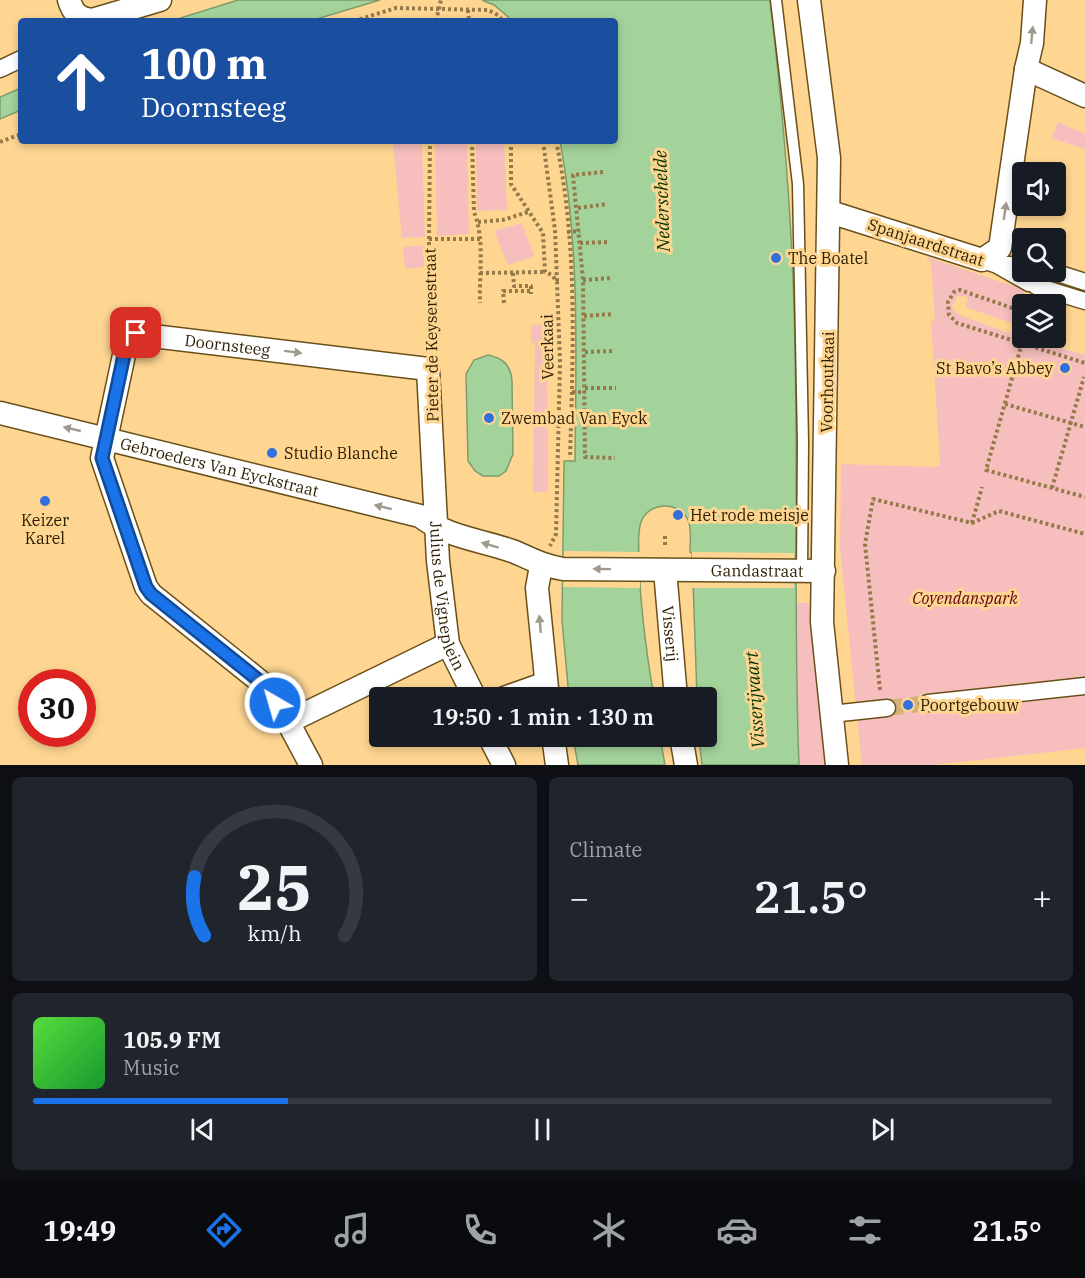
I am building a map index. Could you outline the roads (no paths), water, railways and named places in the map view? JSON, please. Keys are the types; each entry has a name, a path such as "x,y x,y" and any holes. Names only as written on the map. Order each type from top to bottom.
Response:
{"street":[{"path":"69,0 73,12 84,18"},
{"path":"95,18 160,0"},
{"name":"Voorhoutkaai","path":"809,0 829,158 830,212 807,571 822,622 837,765"},
{"path":"1035,0 1032,43 999,248 990,263 1033,285 1085,301"},
{"path":"0,69 18,60"},
{"path":"1026,69 1085,96"},
{"name":"Spanjaardstraat","path":"830,212 990,263 1012,264"},
{"path":"1066,276 1085,282"},
{"name":"Doornsteeg","path":"311,765 288,722 262,683 151,594 146,587 102,458 127,341 136,333 428,369"},
{"name":"Pieter de Keyserestraat","path":"428,369 436,529"},
{"name":"Gebroeders Van Eyckstraat","path":"0,413 420,516 436,529"},
{"name":"Julius de Vigneplein","path":"470,687 448,644 436,529 516,553 552,567 665,570"},
{"path":"547,687 537,588 552,567"},
{"name":"Gandastraat","path":"665,570 807,571"},
{"name":"Visserij","path":"665,570 675,687"},
{"path":"288,722 448,644"},
{"path":"928,703 1085,686"},
{"path":"831,714 885,708"},
{"path":"495,747 504,765"},
{"path":"555,747 557,765"},
{"path":"683,747 686,765"}],"lane":[{"path":"776,0 798,184 807,571"}],"water":[{"path":"238,0 380,0 320,18 181,18"},
{"path":"482,0 770,0 785,153 793,268 799,765 702,765 700,747 717,747 717,687 697,687 690,527 684,514 678,509 664,506 650,510 641,522 639,531 642,612 652,687 568,687 562,620 564,461 575,461 575,300 571,220 560,144 618,144 618,18 509,18 494,5"},
{"path":"18,89 18,111 0,119 0,97"},
{"path":"488,355 505,363 512,381 513,454 506,471 499,476 483,476 475,471 468,461 466,374 474,360"},
{"path":"575,747 662,747 665,765 578,765"}],"tunnel":[{"path":"887,708 928,703"}],"place":[{"name":"The Boatel","path":"776,258"},
{"name":"St Bavo’s Abbey","path":"1065,368"},
{"name":"Zwembad Van Eyck","path":"489,418"},
{"name":"Studio Blanche","path":"272,453"},
{"name":"Keizer Karel","path":"45,501"},
{"name":"Het rode meisje","path":"678,515"},
{"name":"Poortgebouw","path":"908,705"}],"water label":[{"name":"Nederschelde","path":"662,201"},
{"name":"Visserijvaart","path":"755,700"}],"park label":[{"name":"Coyendanspark","path":"965,598"}]}
